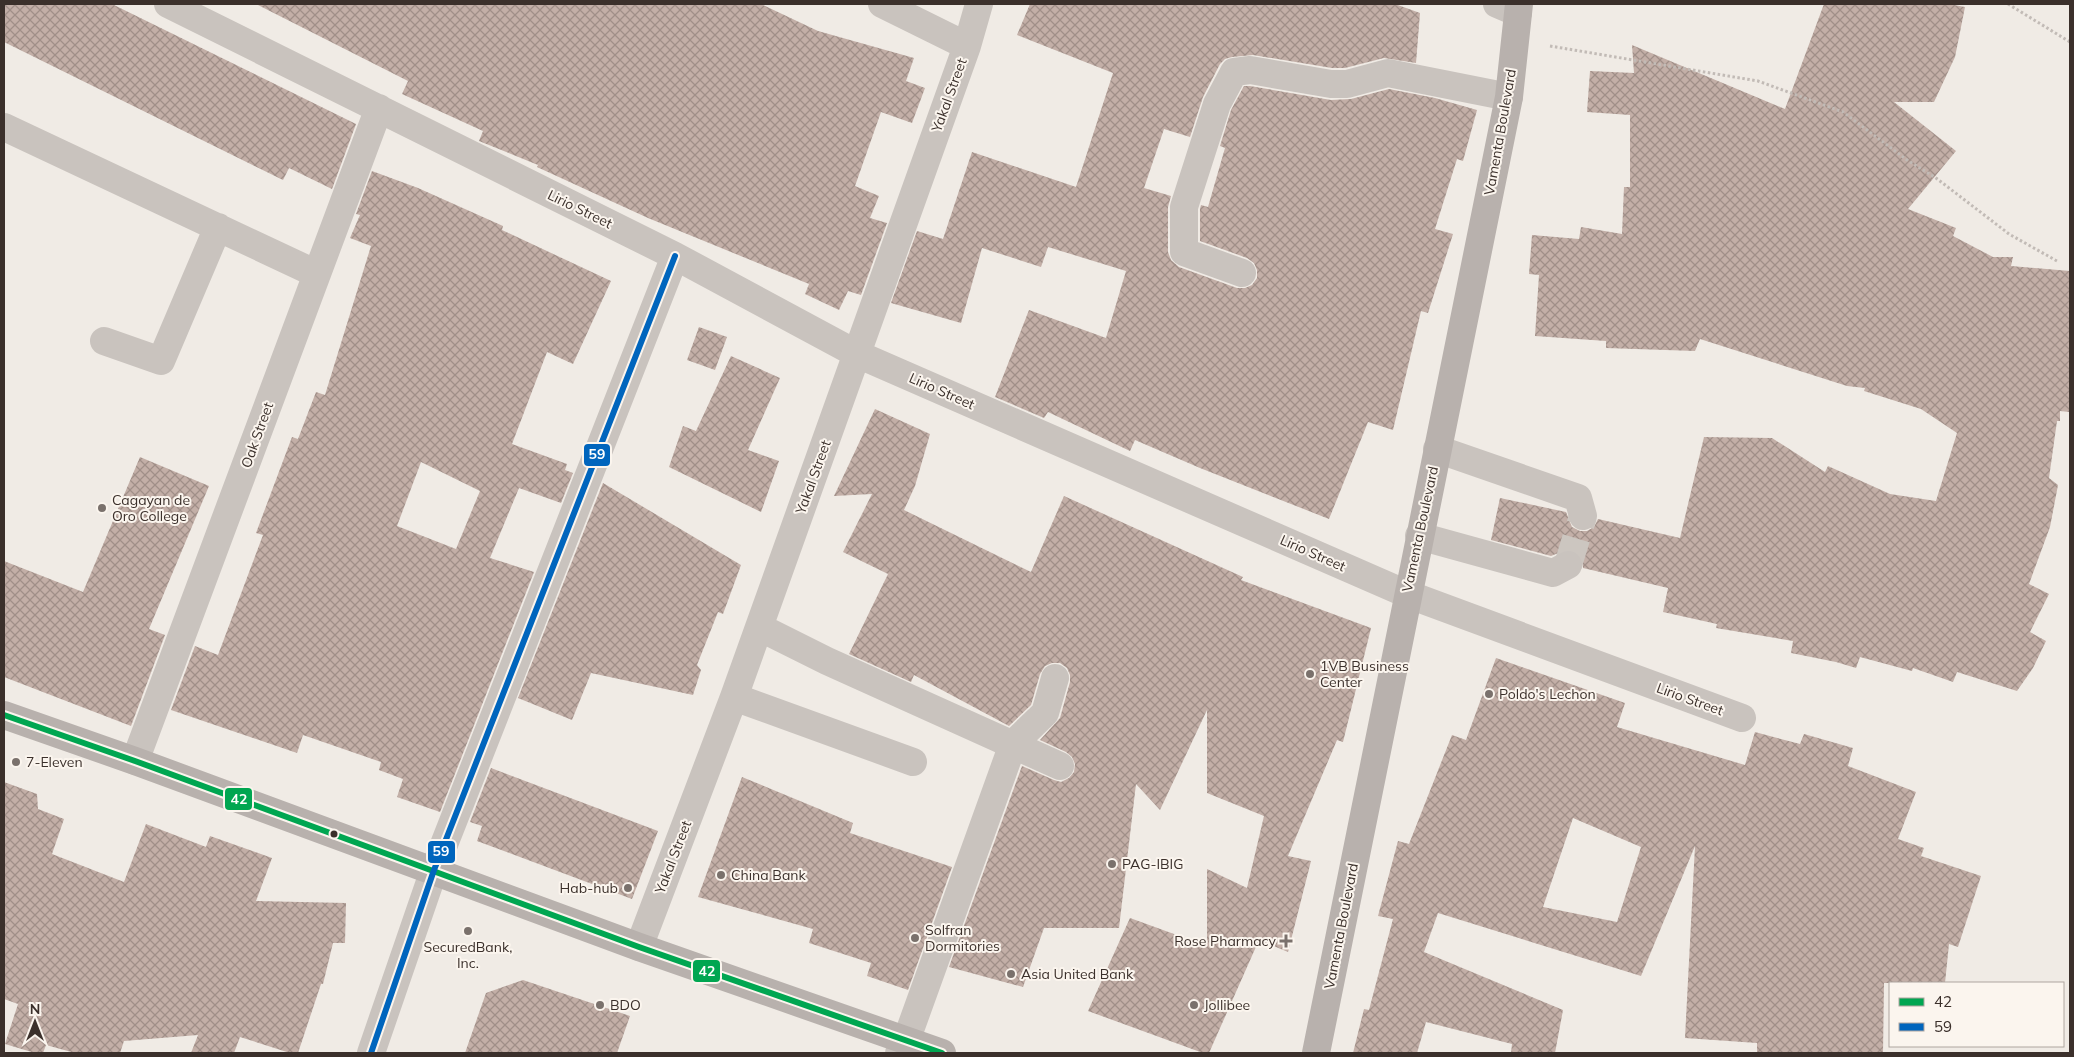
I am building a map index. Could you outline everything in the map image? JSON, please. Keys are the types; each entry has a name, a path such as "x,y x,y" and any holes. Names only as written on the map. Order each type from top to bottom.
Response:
{"main road":[{"name":"Vamenta Boulevard","path":"1316,1053 1436,449 1509,97 1515,40 1511,7"},
{"path":"4,715 434,870 902,1047 942,1053"}],"street":[{"name":"Lirio Street","path":"168,4 675,256 857,354 1407,594 1742,718"},
{"path":"882,4 967,46"},
{"name":"Yakal Street","path":"639,947 734,697 967,46 979,4"},
{"path":"1242,273 1184,252 1184,207 1217,104 1234,72 1250,70 1330,84 1347,84 1388,73 1509,97"},
{"name":"Oak Street","path":"135,761 379,108"},
{"path":"4,128 317,274"},
{"path":"104,342 160,361 218,227"},
{"path":"371,1053 434,870 675,256"},
{"path":"1436,449 1578,498 1583,516"},
{"path":"1419,536 1553,573 1568,565"},
{"path":"759,627 827,661 1060,766"},
{"path":"902,1047 1013,744 1045,714 1056,678"},
{"path":"734,697 913,762"}],"path":[{"path":"2008,4 2070,42"},
{"path":"1515,40 1758,81 1843,112 1908,160 1953,190 2010,234 2057,261"}],"building":[{"path":"4,4 112,4 356,124 332,189 289,168 283,180 4,42"},
{"path":"256,4 761,4 818,31 914,58 906,81 925,88 912,123 881,112 855,186 879,196 870,218 887,223 861,295 848,291 839,310 805,294 809,284 648,218 537,167 538,165 479,141 483,131 402,94 408,81"},
{"path":"1030,4 1395,4 1420,13 1416,63 1384,58 1345,68 1332,68 1253,55 1232,57 1225,59 1220,64 1203,97 1190,137 1164,129 1144,188 1171,196 1168,207 1168,252 1171,260 1179,267 1237,288 1245,288 1252,285 1257,278 1257,270 1254,263 1247,258 1200,241 1200,209 1201,205 1208,207 1225,148 1220,146 1231,110 1244,86 1331,100 1351,99 1389,89 1435,98 1477,110 1463,161 1457,159 1435,229 1453,234 1428,313 1421,311 1393,430 1368,422 1329,519 1135,440 1130,451 1048,412 1044,418 995,397 1029,310 1106,338 1126,271 1048,247 1041,267 982,248 961,323 891,303 917,231 943,239 972,152 1076,187 1113,73 1017,35"},
{"path":"1824,4 1949,4 1965,7 1955,57 1934,102 1894,102 1956,151 1908,209 1956,228 1953,236 1993,257 2013,257 2011,266 2070,271 2069,412 2060,411 2060,421 2057,421 2049,478 2058,485 2050,527 2029,584 2049,594 2030,632 2046,641 2033,668 2017,691 1957,672 1953,682 1913,668 1912,671 1860,657 1856,668 1791,653 1793,641 1716,628 1717,624 1663,612 1668,588 1583,568 1582,558 1576,552 1568,549 1551,556 1491,540 1500,498 1566,512 1572,527 1580,531 1587,531 1594,527 1598,519 1680,538 1704,437 1772,438 1825,472 1828,466 1890,494 1936,501 1957,433 1921,409 1864,391 1865,388 1847,386 1700,339 1695,351 1606,348 1606,341 1535,336 1539,275 1529,274 1532,235 1579,239 1581,227 1622,234 1624,187 1630,187 1630,115 1587,112 1590,71 1634,73 1632,45 1785,109"},
{"path":"372,171 418,188 503,226 502,230 611,281 573,364 547,352 512,444 567,464 565,470 573,473 561,503 519,488 490,558 534,572 440,812 397,797 403,779 379,770 381,762 303,735 297,753 171,710 195,646 218,655 263,535 256,533 292,437 298,439 316,392 325,395 371,246 350,238 360,215 356,214","holes":["421,462 480,491 456,549 397,526"]},
{"path":"699,327 727,337 715,370 687,360"},
{"path":"731,356 780,378 748,450 779,461 761,512 669,467 683,426 696,431"},
{"path":"875,409 930,434 915,486 904,510 1031,572 1064,496 1243,577 1241,580 1371,628 1343,742 1337,740 1288,856 1311,861 1288,952 1259,940 1209,1053 1203,1053 1088,1011 1130,918 1207,946 1207,869 1247,888 1264,816 1207,793 1207,710 1160,810 1136,784 1119,928 1044,928 1023,987 949,967 1022,766 1061,782 1069,778 1074,772 1075,764 1072,757 1066,752 1040,740 1060,718 1070,682 1070,675 1067,668 1060,663 1052,663 1045,666 1040,674 1031,705 1009,726 914,675 911,682 849,654 888,574 843,552 872,494 834,496"},
{"path":"140,457 209,486 149,629 165,635 131,726 4,677 4,561 83,592"},
{"path":"603,483 741,565 723,614 718,612 697,665 701,670 693,695 591,673 572,720 518,698"},
{"path":"1496,658 1625,703 1617,727 1745,765 1755,732 1800,744 1804,734 1853,748 1848,766 1916,792 1898,839 1924,848 1921,856 1981,876 1958,947 1949,944 1945,982 1884,983 1883,1053 1757,1053 1757,1043 1685,1038 1695,846 1641,976 1438,913 1424,952 1563,1010 1555,1053 1511,1053 1512,1044 1426,1022 1417,1053 1353,1053 1364,1009 1369,1010 1393,919 1378,916 1398,841 1409,844 1452,735 1466,740","holes":["1573,818 1641,847 1617,922 1543,907"]},
{"path":"491,768 658,831 632,899 477,841 482,826 470,822"},
{"path":"742,777 853,823 850,833 952,867 908,990 867,976 871,963 809,943 813,929 698,897"},
{"path":"4,782 37,794 38,809 64,819 52,854 124,882 146,824 206,847 210,836 272,858 256,901 346,903 345,943 333,943 323,984 321,984 298,1053 290,1053 240,1037 234,1053 191,1053 198,1035 124,1041 120,1053 75,1053 46,1045 43,1053 35,1053 5,1044 18,1004 4,999"},
{"path":"523,980 630,1016 617,1053 465,1053 486,993"}],"tunnel":[{"path":"1568,565 1583,516"}],"transit line":[{"name":"59","path":"371,1053 434,870 675,256"},
{"name":"42","path":"4,715 135,761 639,947 942,1053"}],"place":[{"name":"Cagayan de Oro College","path":"102,508"},
{"name":"1VB Business Center","path":"1310,674"},
{"name":"Poldo's Lechon","path":"1489,694"},
{"name":"7-Eleven","path":"16,762"},
{"name":"PAG-IBIG","path":"1112,864"},
{"name":"China Bank","path":"721,875"},
{"name":"Hab-hub","path":"628,888"},
{"name":"SecuredBank, Inc.","path":"468,931"},
{"name":"Solfran Dormitories","path":"915,938"},
{"name":"Rose Pharmacy","path":"1286,941"},
{"name":"Asia United Bank","path":"1011,974"},
{"name":"BDO","path":"600,1005"},
{"name":"Jollibee","path":"1194,1005"}]}
